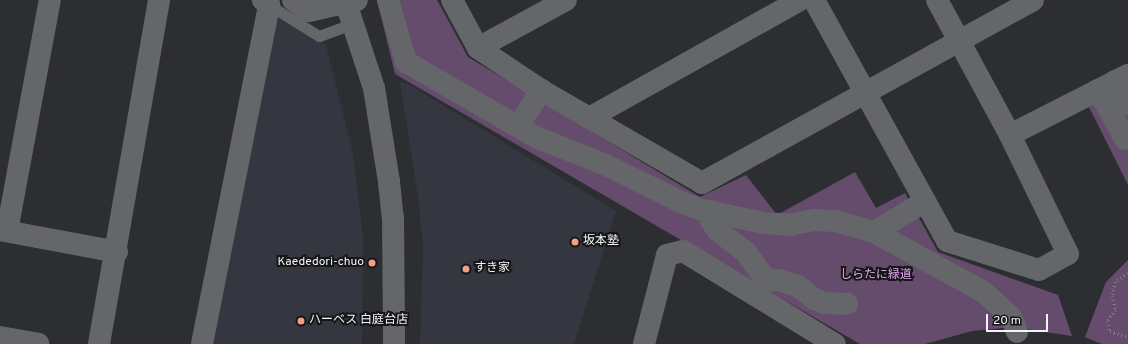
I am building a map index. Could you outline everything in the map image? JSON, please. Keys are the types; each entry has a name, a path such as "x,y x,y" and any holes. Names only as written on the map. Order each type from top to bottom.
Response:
{"street":[{"path":"50,0 3,231 117,252"},
{"path":"99,344 117,252 159,0"},
{"path":"293,0 309,11 357,0"},
{"path":"345,0 374,88 389,182 393,218 394,344"},
{"path":"388,0 406,62 518,127 667,195 710,211 764,224 790,226 814,220 835,221 874,232 984,292 1011,317 1017,332"},
{"path":"452,0 478,48 540,90 702,183 1033,0"},
{"path":"478,48 566,0"},
{"path":"589,118 800,0"},
{"path":"814,0 866,91 924,202 947,241 1039,270 1068,254 1010,135 938,0"},
{"path":"202,344 266,3"},
{"path":"1010,135 1114,82"},
{"path":"1114,82 1128,105"},
{"path":"1114,82 1124,130"},
{"path":"518,127 540,90"},
{"path":"667,195 681,170"},
{"path":"874,232 924,202"},
{"path":"710,211 711,222 718,231 745,251 761,288"},
{"path":"644,344 667,255 683,251 761,288 827,343"},
{"path":"761,288 778,280 798,286 814,299 824,303 847,304"},
{"path":"0,337 38,344"}],"lane":[{"path":"266,3 319,36 352,24"}],"path":[{"path":"1128,273 1116,282 1112,296 1116,310 1107,321 1107,327 1110,331 1128,337"}],"shaded area":[{"path":"274,16 326,45 353,153 363,237 362,344 211,344"},
{"path":"400,82 410,85 616,211 574,344 420,344 423,246 418,197"}],"green space":[{"name":"しらたに緑道","path":"377,0 437,0 468,57 700,197 746,175 777,215 855,172 876,208 905,193 938,252 1058,295 1072,336 1013,327 972,331 925,344 860,344 395,74"},
{"path":"1128,87 1128,185 1089,107"},
{"path":"1128,260 1128,344 1102,344 1085,337 1106,282"}],"place":[{"name":"坂本塾","path":"575,242"},
{"name":"Kaededori-chuo","path":"372,263"},
{"name":"すき家","path":"466,269"},
{"name":"ハーベス 白庭台店","path":"301,321"}]}
